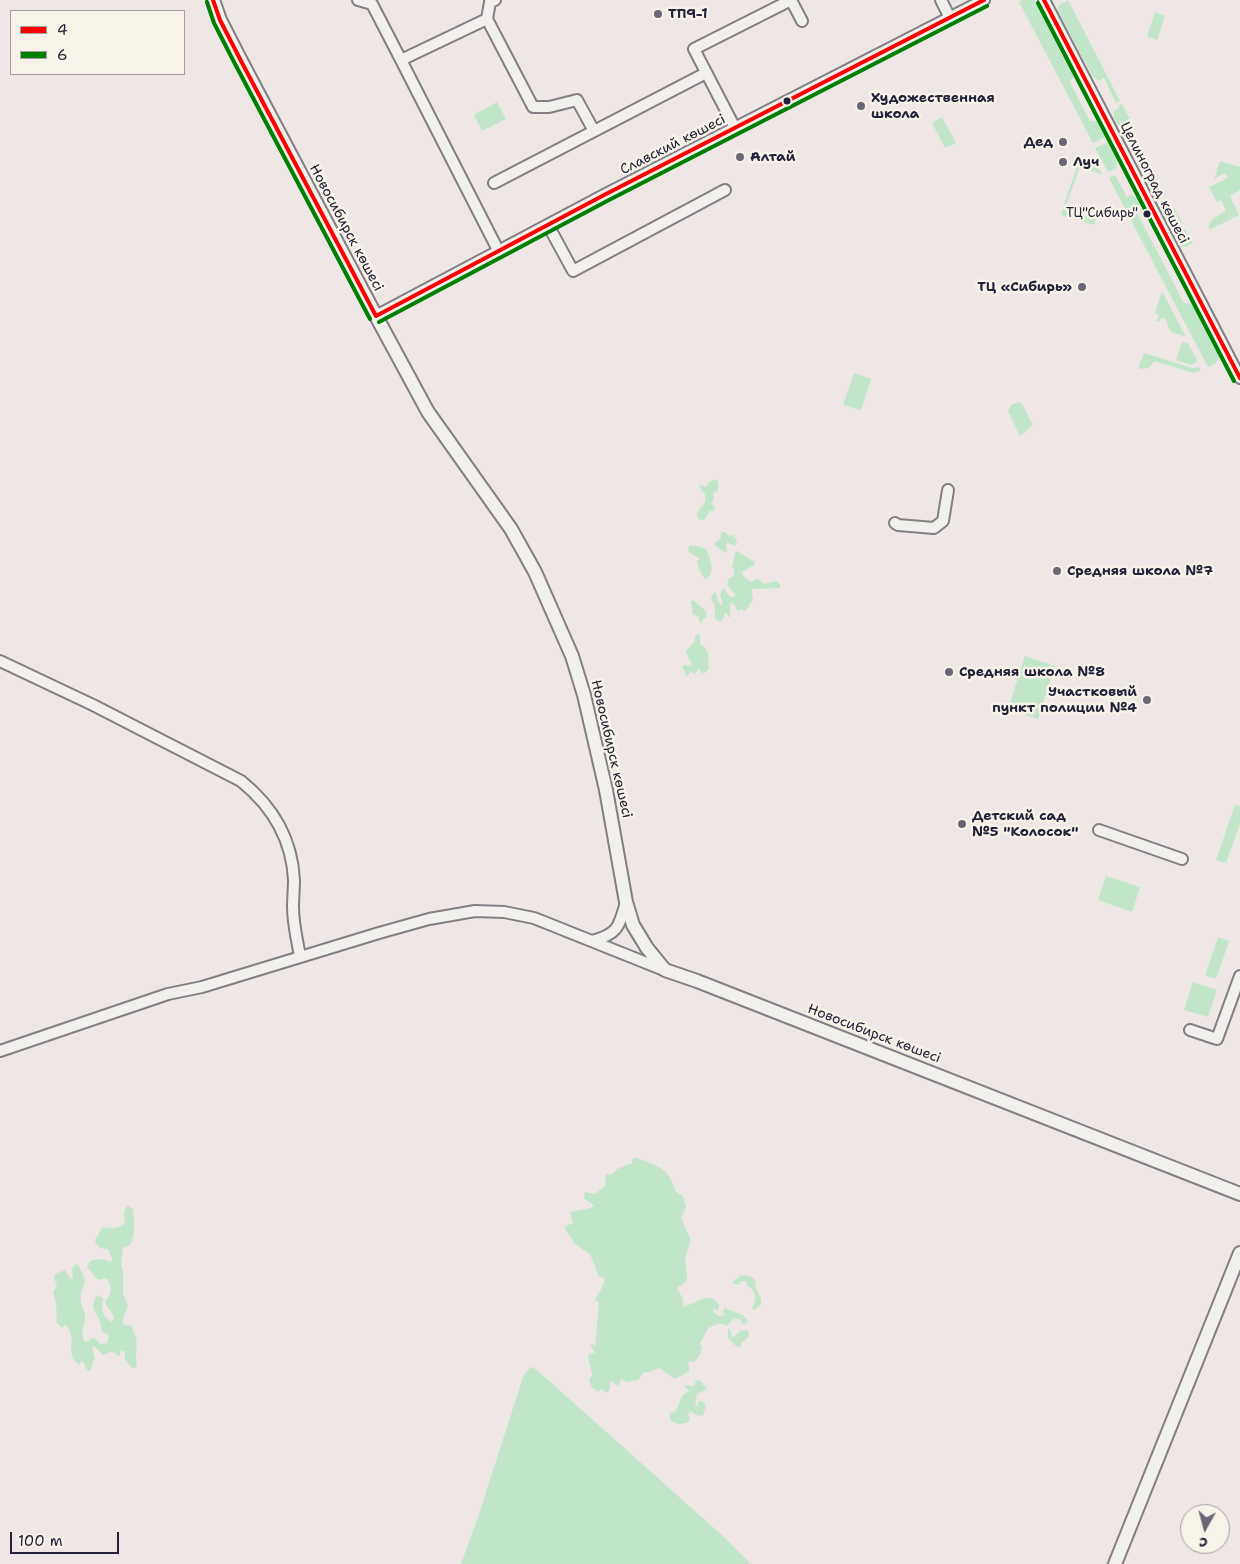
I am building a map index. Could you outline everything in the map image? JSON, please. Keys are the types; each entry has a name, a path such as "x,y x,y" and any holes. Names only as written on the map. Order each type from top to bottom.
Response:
{"main road":[{"name":"Новосибирск көшесі","path":"213,0 220,20 240,59 428,412 511,529 526,554 559,625 577,672 591,721 626,902 633,925 665,970 1240,1194"},
{"path":"1115,1564 1240,1253"}],"street":[{"path":"358,0 372,4 500,252"},
{"path":"494,0 490,2 487,19 532,107 549,107 578,100 594,131"},
{"path":"735,128 694,49 791,0 802,21"},
{"path":"941,0 950,18"},
{"name":"Славский көшесі","path":"376,316 984,0"},
{"name":"Целиноград көшесі","path":"1044,0 1239,373"},
{"path":"401,60 487,19"},
{"path":"494,183 706,73"},
{"path":"548,225 573,271 725,190"},
{"path":"895,523 898,525 934,528 943,520 948,490"},
{"path":"0,662 93,705 241,780 258,794 272,812 283,832 291,858 294,879 293,907 295,930 300,956"},
{"path":"1099,830 1182,859"},
{"path":"592,941 615,931 626,902"},
{"path":"0,1051 154,998 242,975 300,956 430,919 475,911 504,912 534,918 665,970"},
{"path":"1190,1030 1216,1039 1240,976"}],"green space":[{"path":"1035,0 1074,76 1070,82 1090,121 1097,121 1105,137 1093,143 1019,2"},
{"path":"1068,0 1120,101 1116,103 1104,78 1099,81 1093,77 1057,10 1059,5"},
{"path":"1155,12 1165,16 1157,40 1147,37"},
{"path":"497,102 506,119 482,131 474,115"},
{"path":"1122,104 1132,123 1120,129 1114,118 1114,111"},
{"path":"942,117 956,143 945,148 932,123"},
{"path":"1108,142 1116,158 1117,168 1108,172 1095,148"},
{"path":"1079,160 1097,165 1102,175 1080,166 1066,206 1064,205"},
{"path":"1220,161 1240,167 1240,190 1230,196 1239,215 1209,230 1211,220 1226,211 1221,200 1217,202 1209,187 1228,178 1225,173 1214,179"},
{"path":"1115,175 1127,197 1132,195 1138,199 1140,204 1135,209 1184,303 1193,304 1220,355 1217,362 1208,367 1109,178"},
{"path":"1174,208 1182,222 1175,226 1169,224 1165,216 1167,211"},
{"path":"1063,209 1096,219 1094,225 1061,215"},
{"path":"1185,229 1193,243 1185,247 1180,246 1176,238 1178,232"},
{"path":"1162,291 1186,337 1171,332 1165,319 1162,318 1158,322 1156,321 1159,315 1155,313"},
{"path":"1182,342 1188,343 1197,360 1191,365 1176,360"},
{"path":"1144,353 1192,368 1200,367 1201,370 1194,373 1154,361 1148,368 1138,368"},
{"path":"854,373 871,379 861,410 843,405"},
{"path":"1019,402 1022,404 1033,425 1020,436 1008,411 1011,405"},
{"path":"715,479 718,482 718,490 713,493 714,498 711,504 715,506 714,511 710,511 704,520 698,519 697,513 705,502 705,494 699,486 707,487 708,483"},
{"path":"721,532 725,532 729,536 733,535 736,539 737,543 734,546 726,544 727,553 714,544 721,538"},
{"path":"690,545 706,549 712,568 707,579 701,574 697,561 700,559 689,552"},
{"path":"737,551 755,562 754,565 742,572 746,578 752,582 757,578 764,584 776,581 780,584 780,588 752,589 753,600 746,611 740,609 738,612 731,603 730,617 725,613 721,621 717,621 715,606 711,598 714,592 716,593 718,601 721,605 723,604 720,595 723,588 729,596 734,597 735,594 727,585 729,578 734,576 734,569 732,568 735,552"},
{"path":"693,600 706,611 707,617 703,619 701,624 699,617 693,614 691,601"},
{"path":"698,634 700,636 700,644 707,650 709,655 709,669 702,673 699,668 695,674 690,672 687,677 682,666 691,666 686,651 695,642 695,636"},
{"path":"1025,656 1055,666 1038,719 1008,709"},
{"path":"1235,805 1240,806 1240,824 1226,863 1216,860"},
{"path":"1106,876 1140,887 1132,912 1098,900"},
{"path":"1218,937 1229,941 1216,979 1205,975"},
{"path":"1193,982 1217,990 1208,1017 1184,1010"},
{"path":"634,1157 661,1168 673,1183 676,1192 683,1196 686,1207 681,1218 691,1240 685,1259 686,1282 677,1288 683,1299 683,1307 712,1298 719,1306 718,1311 714,1308 713,1312 718,1316 724,1315 723,1311 725,1308 743,1315 748,1321 744,1325 739,1319 734,1318 727,1326 720,1323 708,1328 700,1344 702,1348 700,1355 694,1362 690,1361 688,1364 690,1371 675,1379 659,1368 650,1372 644,1372 638,1380 628,1382 621,1379 618,1386 610,1380 610,1390 606,1393 601,1389 598,1392 591,1387 589,1379 592,1373 589,1354 595,1353 590,1345 595,1346 599,1302 595,1300 605,1278 599,1277 590,1254 575,1244 564,1227 573,1223 570,1212 591,1208 594,1205 584,1199 585,1192 595,1194 605,1186 606,1174 611,1175 617,1169 632,1163"},
{"path":"127,1205 133,1209 134,1227 130,1245 123,1248 121,1264 123,1271 123,1293 128,1306 122,1322 125,1325 131,1326 136,1337 137,1367 133,1368 127,1363 125,1352 122,1350 119,1356 112,1352 103,1355 94,1346 92,1348 95,1358 89,1371 84,1363 81,1361 80,1365 72,1356 72,1340 69,1330 65,1325 62,1328 56,1322 57,1315 53,1292 57,1286 54,1278 55,1274 65,1270 70,1279 73,1277 72,1271 74,1266 77,1264 79,1266 85,1279 81,1293 81,1304 85,1315 84,1341 87,1342 92,1338 96,1339 100,1344 107,1343 109,1335 102,1332 93,1305 97,1295 103,1298 103,1312 106,1318 112,1322 114,1318 105,1301 111,1291 110,1286 108,1280 105,1278 98,1280 87,1267 90,1261 100,1259 110,1262 113,1260 108,1249 100,1248 95,1242 101,1228 117,1227 125,1223 124,1212"},
{"path":"741,1275 752,1277 756,1282 755,1287 761,1299 761,1305 754,1310 752,1308 755,1302 755,1293 746,1281 741,1281 738,1285 733,1282"},
{"path":"728,1328 731,1331 732,1337 740,1331 747,1330 749,1333 748,1338 742,1342 740,1347 737,1347 728,1338"},
{"path":"532,1367 724,1537 751,1564 461,1564 523,1377 529,1368"},
{"path":"700,1380 707,1389 697,1394 695,1404 697,1406 699,1401 706,1405 703,1416 690,1411 688,1415 690,1419 687,1423 678,1424 670,1420 670,1413 675,1412 683,1395 689,1391 685,1387 686,1385 694,1386 696,1381"}],"transit line":[{"name":"4","path":"213,0 220,20 240,59 376,316"},
{"name":"4","path":"376,316 606,194 984,0"},
{"name":"4","path":"1044,0 1240,378"},
{"name":"6","path":"207,2 214,23 234,62 370,319"},
{"name":"6","path":"1038,3 1234,381"},
{"name":"6","path":"379,322 609,200 987,6"}],"place":[{"name":"ТП9-1","path":"658,14"},
{"name":"Художественная школа","path":"861,106"},
{"name":"Дед","path":"1063,142"},
{"name":"Алтай","path":"740,157"},
{"name":"Луч","path":"1063,162"},
{"name":"ТЦ\"Сибирь\"","path":"1147,214"},
{"name":"ТЦ «Сибирь»","path":"1082,287"},
{"name":"Средняя школа №7","path":"1057,571"},
{"name":"Средняя школа №8","path":"949,672"},
{"name":"Участковый пункт полиции №4","path":"1147,700"},
{"name":"Детский сад №5 \"Колосок\"","path":"962,824"}]}
